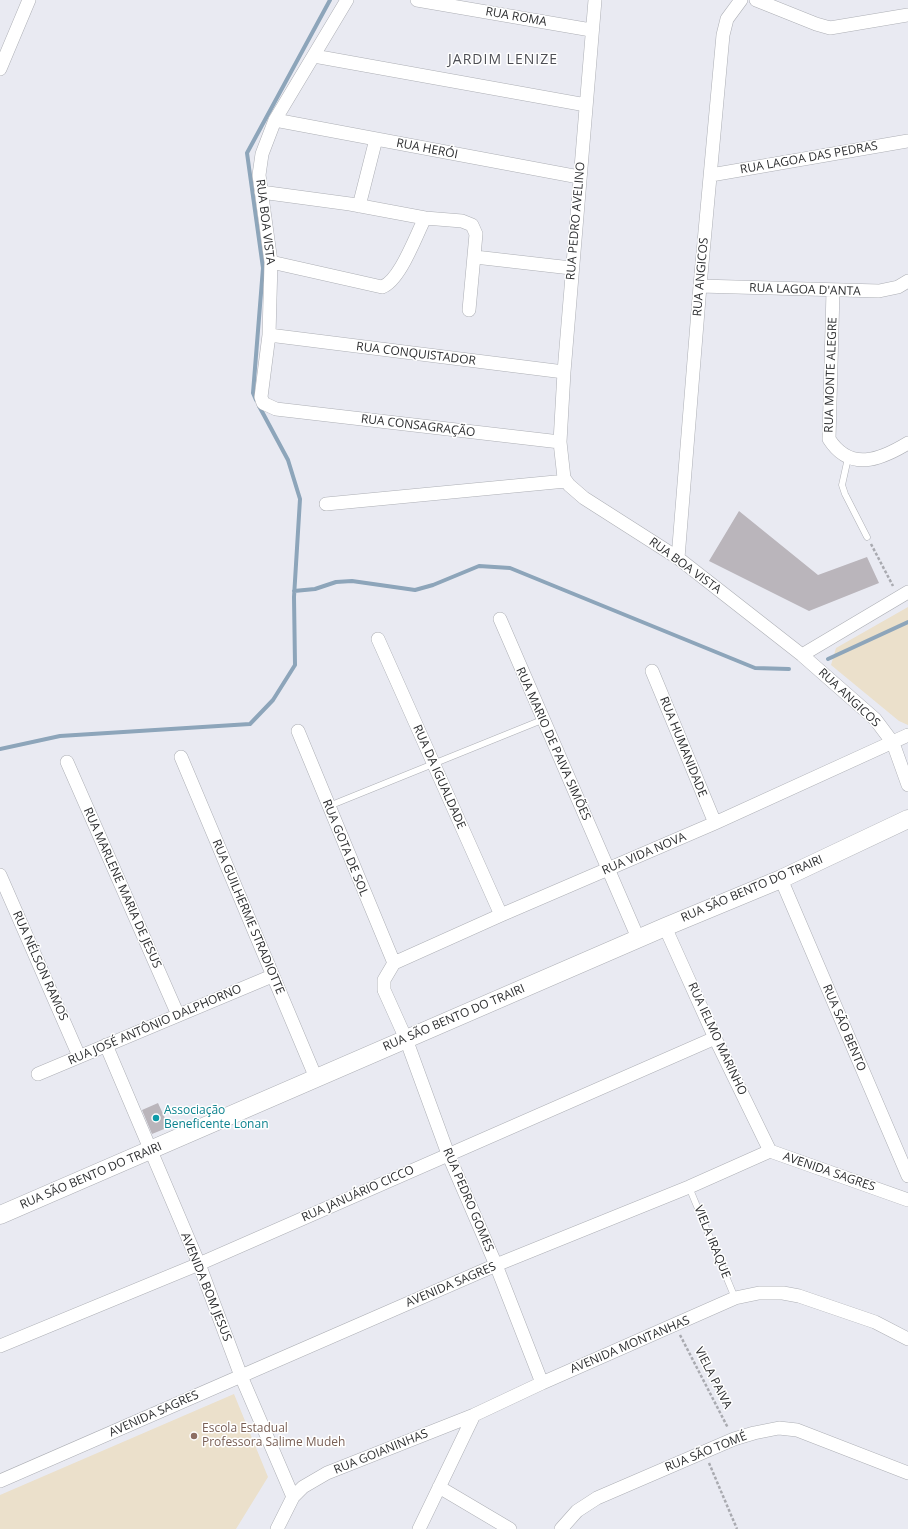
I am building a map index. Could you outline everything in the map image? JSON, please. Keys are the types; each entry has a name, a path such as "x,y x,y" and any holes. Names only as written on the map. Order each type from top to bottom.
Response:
{"street":[{"path":"0,69 30,0"},
{"name":"RUA BOA VISTA","path":"276,409 263,403 261,397 269,335 271,262 258,175 262,154 275,120 347,0"},
{"name":"RUA ROMA","path":"417,0 591,30"},
{"name":"RUA PEDRO AVELINO","path":"560,442 571,268 586,105 591,30 595,0"},
{"name":"RUA ANGICOS","path":"678,558 700,286 723,35 727,19 741,0"},
{"path":"756,0 816,24 830,28 908,15"},
{"path":"314,56 586,105"},
{"name":"RUA HERÓI","path":"275,120 579,177"},
{"path":"359,206 376,139"},
{"name":"RUA LAGOA DAS PEDRAS","path":"710,175 908,141"},
{"path":"260,192 359,206 425,218 462,222 472,225 476,234 469,310"},
{"path":"271,262 382,287 391,282 398,272 425,218"},
{"path":"475,257 571,268"},
{"name":"RUA LAGOA D'ANTA","path":"700,286 834,291 879,291 898,287 908,281"},
{"name":"RUA MONTE ALEGRE","path":"834,291 829,439 836,451 848,458"},
{"name":"RUA CONQUISTADOR","path":"269,335 564,372"},
{"name":"RUA CONSAGRAÇÃO","path":"276,409 560,442"},
{"path":"326,504 566,481 562,464 560,442"},
{"path":"848,458 863,460 877,458 908,443"},
{"name":"RUA BOA VISTA","path":"566,481 584,498 678,558 802,655"},
{"path":"802,655 903,594"},
{"name":"RUA MARIO DE PAIVA SIMÕES","path":"500,619 542,720 638,938"},
{"name":"RUA DA IGUALDADE","path":"378,639 500,915"},
{"name":"RUA ANGICOS","path":"802,655 875,718 893,743 908,785"},
{"name":"RUA HUMANIDADE","path":"652,671 715,823"},
{"name":"RUA GOTA DE SOL","path":"298,732 394,963"},
{"name":"RUA VIDA NOVA","path":"394,963 500,915 715,823 908,735"},
{"name":"RUA GUILHERME STRADIOTTE","path":"181,757 316,1078"},
{"name":"RUA MARLENE MARIA DE JESUS","path":"66,762 178,1015"},
{"name":"RUA SÃO BENTO DO TRAIRI","path":"0,1215 638,938 781,879 908,819"},
{"name":"RUA NÉLSON RAMOS","path":"0,875 79,1056"},
{"name":"RUA SÃO BENTO","path":"781,879 908,1176"},
{"name":"RUA IELMO MARINHO","path":"665,927 715,1038 770,1152"},
{"name":"RUA PEDRO GOMES","path":"394,963 384,980 384,985 406,1039 448,1154 496,1265 542,1383"},
{"name":"RUA JOSÉ ANTÔNIO DALPHORNO","path":"38,1074 272,976"},
{"name":"RUA JANUÁRIO CICCO","path":"0,1346 199,1264 715,1038"},
{"name":"AVENIDA BOM JESUS","path":"106,1046 199,1264 241,1376 292,1497"},
{"name":"AVENIDA SAGRES","path":"0,1482 496,1265 690,1187 770,1152 908,1200"},
{"name":"AVENIDA MONTANHAS","path":"474,1415 542,1383 735,1298 759,1293 783,1293 799,1296 875,1322 908,1339"},
{"path":"419,1529 474,1415"},
{"name":"RUA GOIANINHAS","path":"292,1497 303,1487 327,1473 474,1415"},
{"name":"RUA SÃO TOMÉ","path":"561,1529 577,1511 597,1498 734,1439 779,1428 797,1430 908,1473"},
{"path":"439,1487 510,1529"},
{"path":"277,1529 292,1497"}],"lane":[{"path":"848,458 842,486 868,538"},
{"path":"329,806 542,720"},
{"name":"VIELA IRAQUE","path":"690,1187 735,1298"}],"path":[{"path":"868,538 903,594"},
{"name":"VIELA PAIVA","path":"676,1325 734,1439"},
{"path":"704,1452 737,1529"}],"shaded area":[{"path":"908,607 908,725 899,721 831,665 836,648"},
{"name":"Escola Estadual Professora Salime Mudeh","path":"234,1394 268,1477 236,1529 0,1529 0,1495"}],"building":[{"path":"739,511 818,575 867,557 879,583 809,611 709,561"},
{"name":"Associação Beneficente Lonan","path":"158,1103 169,1127 152,1134 142,1110"}],"waterway":[{"path":"256,400 253,393 263,268 247,153 330,0"},
{"path":"0,749 60,736 250,724 273,700 295,665 294,597 300,499 288,460 259,406"},
{"path":"294,591 315,589 336,582 352,581 415,590 433,585 479,566 510,568 755,668 789,669"},
{"path":"828,659 908,622"}],"place":[{"name":"Associação Beneficente Lonan","path":"156,1118"},
{"name":"Escola Estadual Professora Salime Mudeh","path":"194,1436"}],"district":[{"name":"JARDIM LENIZE","path":"503,60"}]}
